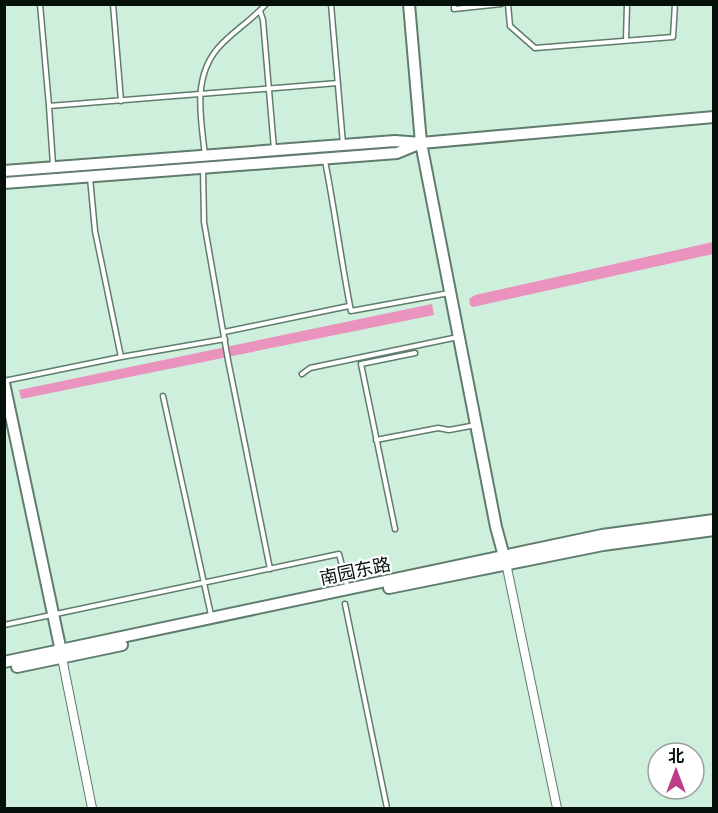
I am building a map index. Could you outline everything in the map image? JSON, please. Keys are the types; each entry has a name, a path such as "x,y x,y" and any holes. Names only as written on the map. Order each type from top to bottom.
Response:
{"street":[{"path":"409,4 421,142 476,425 558,808"},
{"path":"4,171 394,141 421,142 714,117"},
{"path":"4,183 397,153 421,142"},
{"path":"203,167 205,155"},
{"path":"4,382 9,433 54,615 92,808"},
{"name":"南园东路","path":"4,662 62,654 505,559 602,535 714,520"},
{"name":"南园东路","path":"4,670 212,619 505,559 714,530"}],"lane":[{"path":"40,4 53,167"},
{"path":"113,4 121,101"},
{"path":"205,155 200,85 207,65 218,48 266,4"},
{"path":"330,4 343,145"},
{"path":"453,4 454,9 501,4"},
{"path":"508,4 510,27 535,48 673,36 675,4"},
{"path":"626,40 627,4"},
{"path":"260,11 270,89 274,150"},
{"path":"49,106 338,83"},
{"path":"324,158 339,227 339,251 351,311 450,293"},
{"path":"203,167 204,222 228,360 270,569"},
{"path":"89,176 95,231 121,357"},
{"path":"224,332 350,306"},
{"path":"302,374 310,368 459,337"},
{"path":"4,382 121,357 225,339"},
{"path":"394,529 361,364 415,353"},
{"path":"163,396 212,619"},
{"path":"376,440 438,428 449,430 476,425"},
{"path":"4,625 339,554 348,590"},
{"path":"345,604 387,808"}],"shaded area":[{"path":"713,242 713,254 473,307 470,305 469,299 475,295"},
{"path":"432,304 434,315 21,399 19,390"}]}
